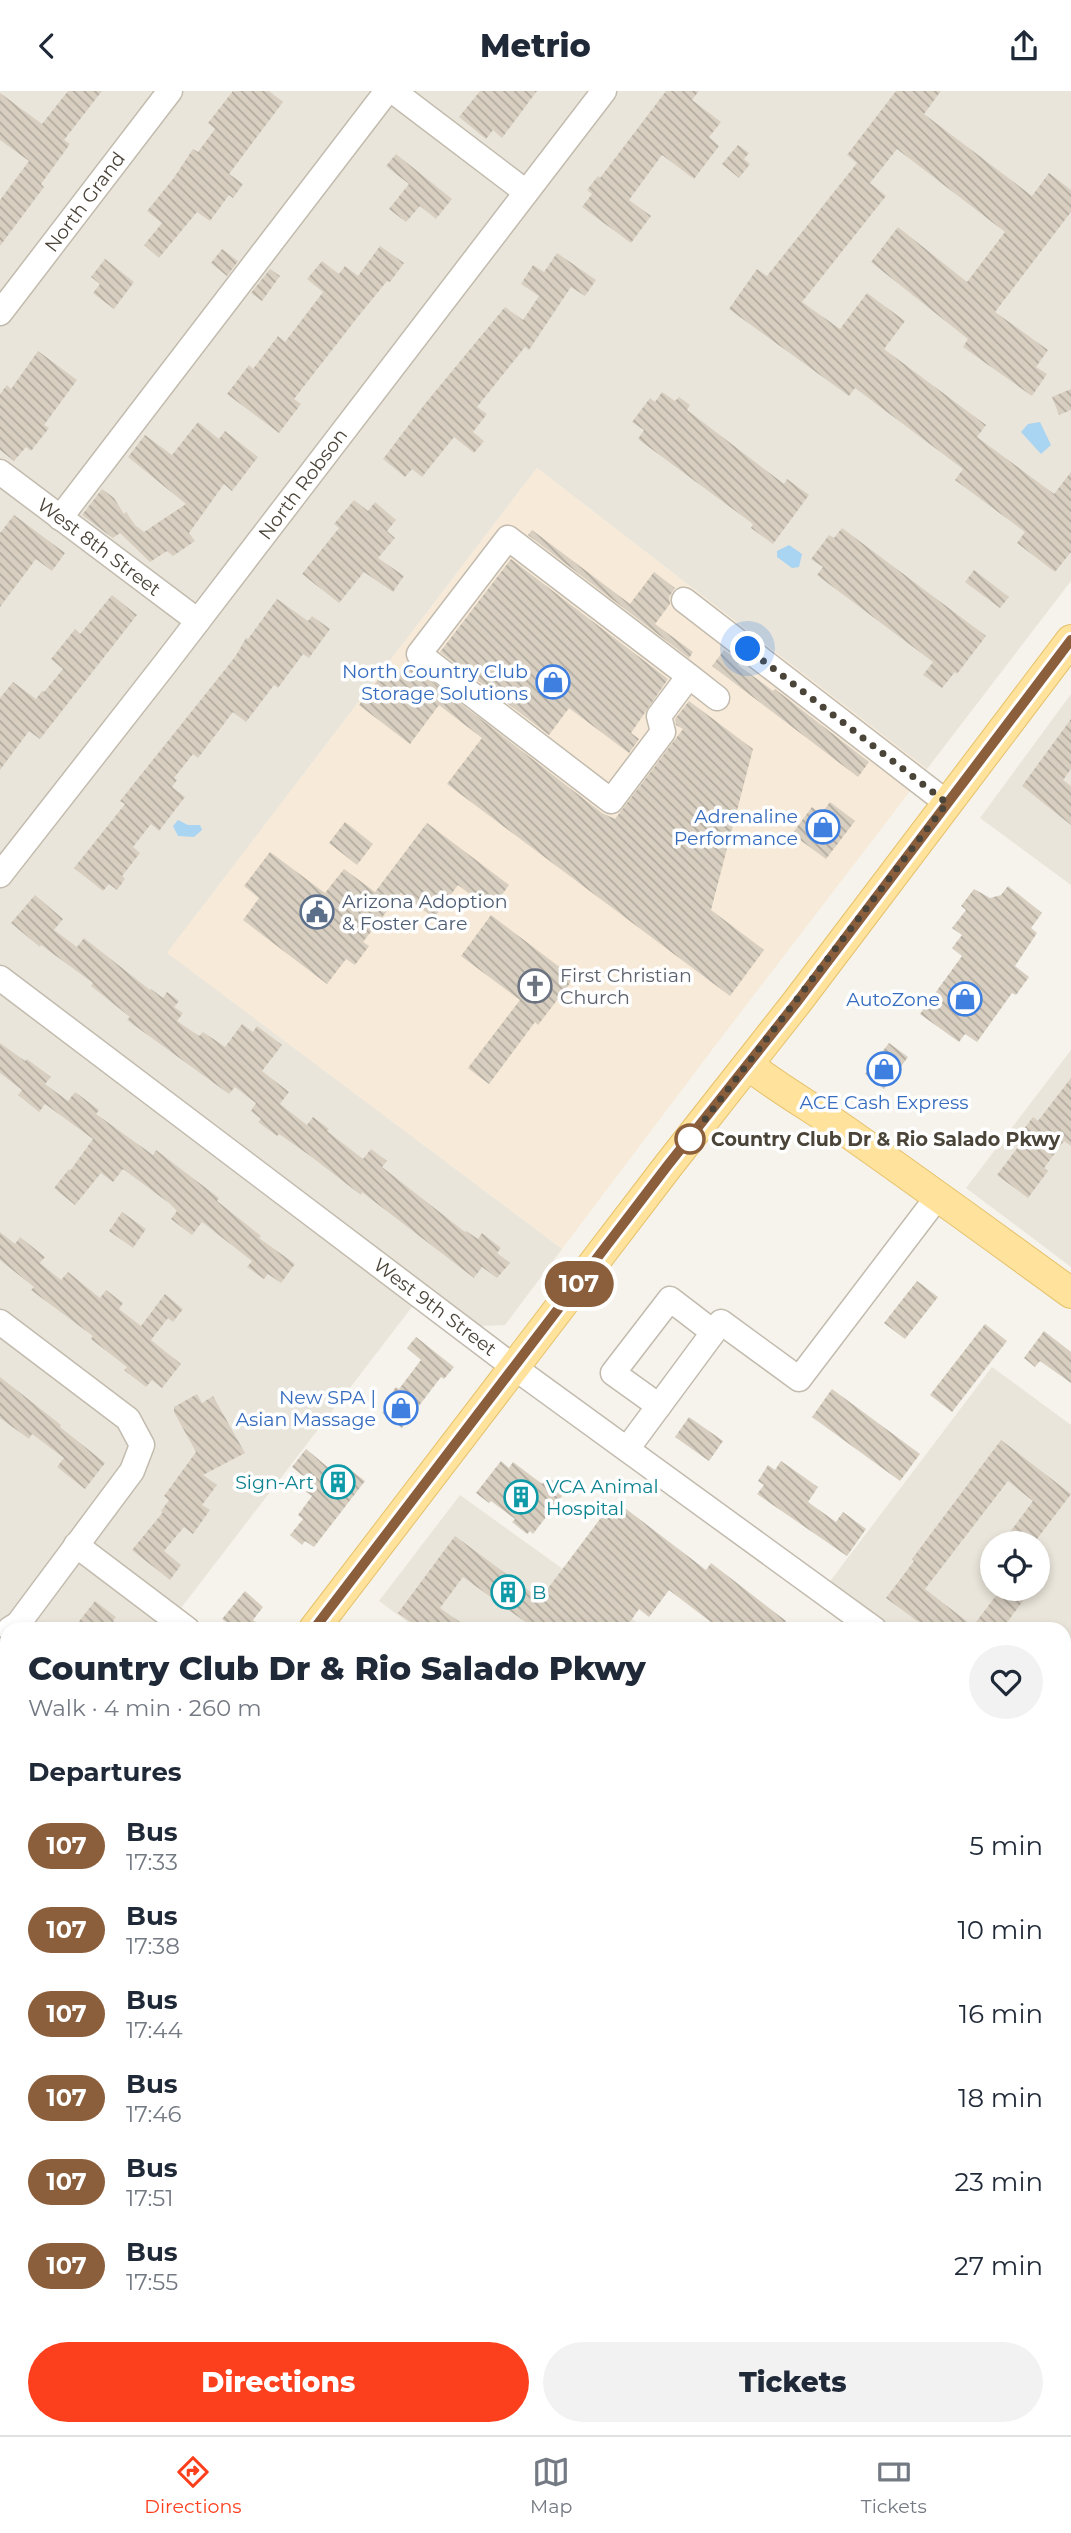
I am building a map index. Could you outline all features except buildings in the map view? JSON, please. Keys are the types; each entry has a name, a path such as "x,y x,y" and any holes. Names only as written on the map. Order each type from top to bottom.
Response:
{"main road":[{"path":"319,1622 1071,640"},
{"path":"748,1065 779,1089 939,1195 1071,1293"}],"street":[{"name":"North Grand","path":"0,313 170,91"},
{"path":"60,518 387,91"},
{"path":"393,91 526,192"},
{"name":"North Robson","path":"0,875 604,91"},
{"name":"West 8th Street","path":"0,472 198,621"},
{"path":"689,676 659,716 663,732 611,801 419,654 508,538 689,676 717,698"},
{"path":"684,600 947,803"},
{"name":"West 9th Street","path":"0,978 515,1368 864,1622"},
{"path":"626,1449 721,1322 799,1379 939,1195"},
{"path":"659,1406 613,1373 670,1299 713,1332"},
{"path":"0,1322 128,1419 142,1445 132,1471 19,1622"},
{"path":"76,1545 178,1622"}],"shaded area":[{"path":"0,91 1071,91 1071,581 927,769 537,468 168,952 562,1249 505,1325 481,1326 425,1290 170,1622 0,1622"},
{"path":"537,468 927,769 562,1249 167,953"},
{"path":"1071,694 1071,885 980,818"},
{"path":"1071,1050 1071,1267 966,1188"},
{"path":"992,1367 1071,1425 1071,1622 881,1622 828,1584"},
{"path":"460,1495 636,1622 408,1622 379,1601"}],"water":[{"path":"1040,422 1051,445 1041,454 1021,432 1028,424"},
{"path":"789,545 802,554 799,567 792,568 777,557 777,551"},
{"path":"178,820 188,825 200,825 202,830 194,837 178,836 173,826"}],"bus line":[{"name":"107","path":"319,1622 668,1165 797,1002 1071,640"}],"place":[{"name":"North Country Club Storage Solutions","path":"553,682"},
{"name":"Adrenaline Performance","path":"823,827"},
{"name":"Arizona Adoption & Foster Care","path":"317,912"},
{"name":"First Christian Church","path":"535,986"},
{"name":"AutoZone","path":"965,999"},
{"name":"ACE Cash Express","path":"884,1069"},
{"name":"Country Club Dr & Rio Salado Pkwy","path":"690,1139"},
{"name":"New SPA | Asian Massage","path":"401,1408"},
{"name":"Sign-Art","path":"338,1482"},
{"name":"VCA Animal Hospital","path":"521,1497"},
{"name":"B","path":"508,1592"}],"route":[{"path":"690,1139 947,803 748,649"}]}
